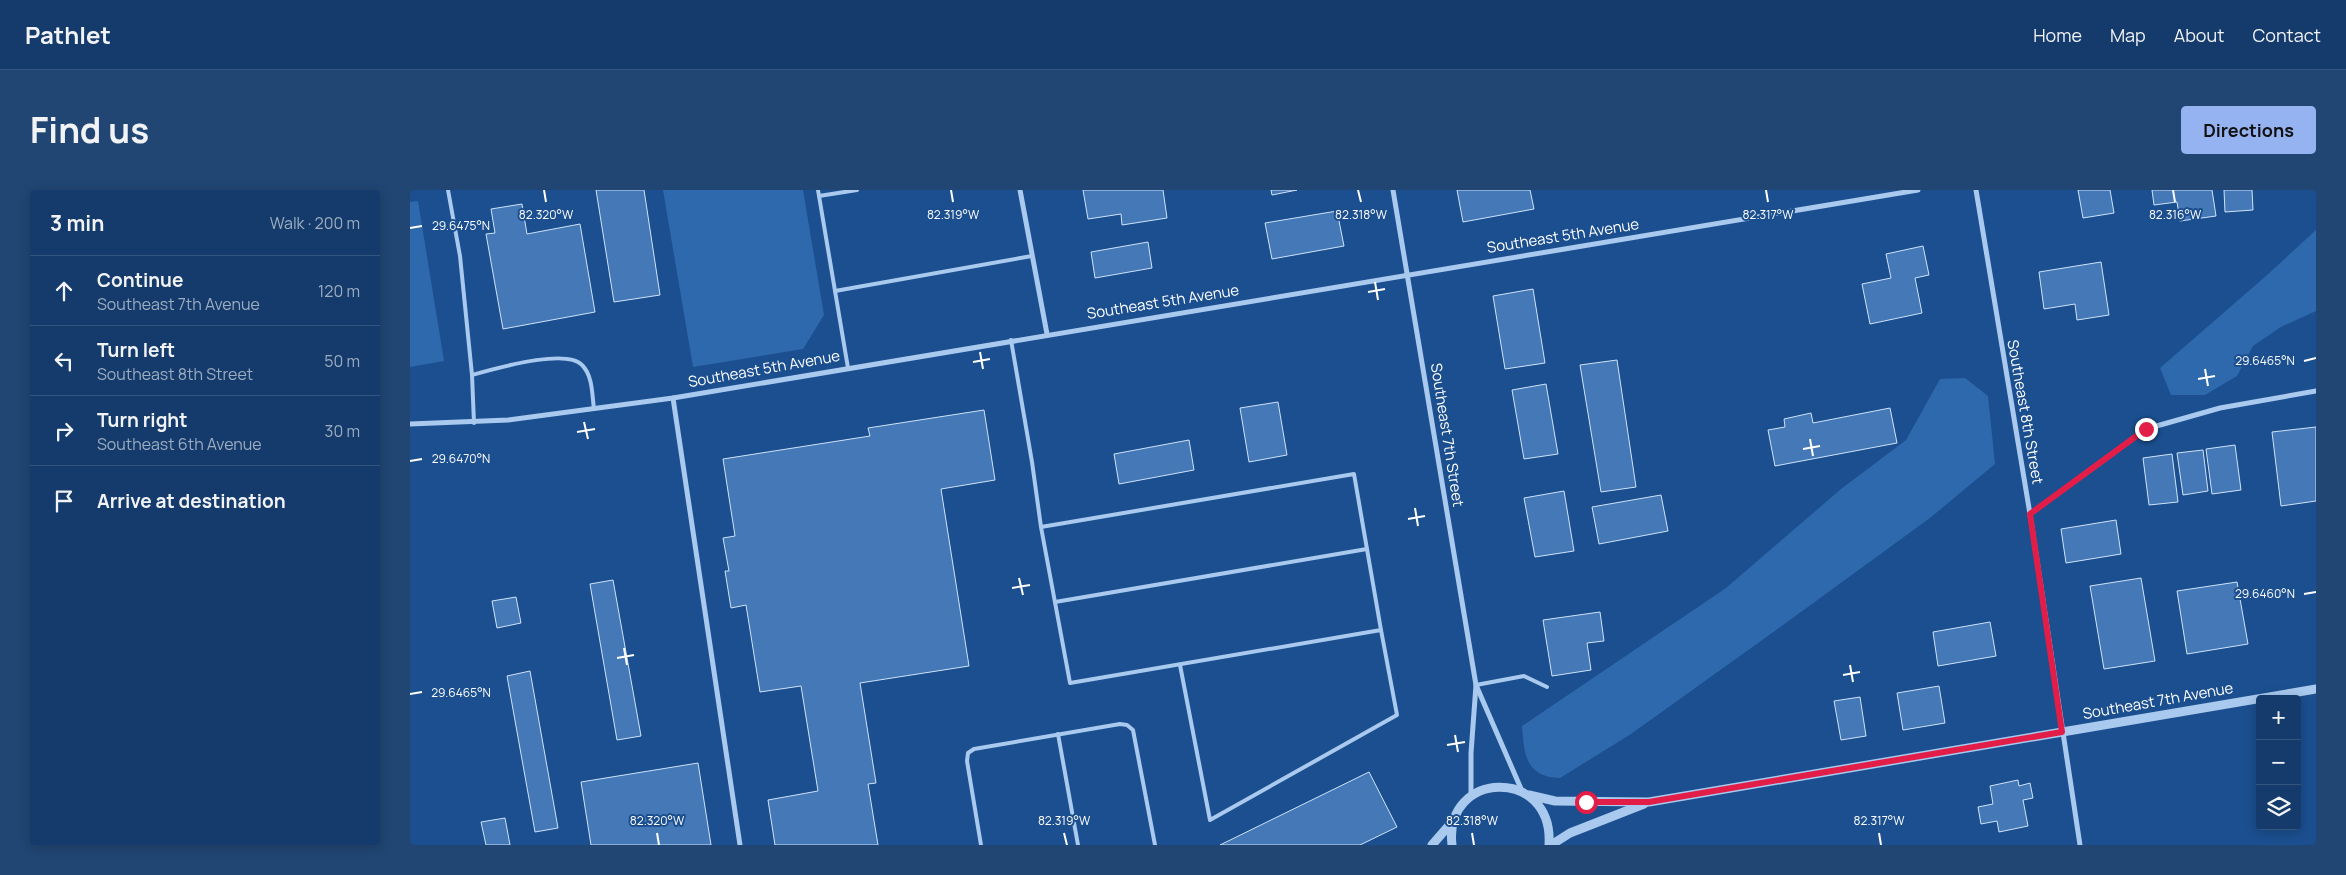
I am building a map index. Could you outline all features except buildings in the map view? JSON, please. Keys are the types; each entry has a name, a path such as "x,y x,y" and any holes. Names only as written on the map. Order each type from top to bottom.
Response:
{"street":[{"path":"1020,190 1046,334"},
{"name":"Southeast 7th Street","path":"1393,190 1476,685 1471,753 1471,796"},
{"name":"Southeast 5th Avenue","path":"410,424 474,423 673,398 1046,334 1918,190"},
{"name":"Southeast 8th Street","path":"1976,190 2030,514 2080,845"},
{"path":"2030,514 2146,429 2220,408 2316,391"},
{"path":"673,398 740,845"},
{"name":"Southeast 7th Street","path":"1476,685 1526,793"},
{"name":"Southeast 7th Avenue","path":"1471,796 1483,789 1496,786 1510,787 1555,801 1649,802 2316,688"},
{"path":"1526,793 1540,806 1547,818 1550,845"},
{"path":"1432,845 1454,820 1461,806 1471,796"},
{"name":"Southeast 7th Avenue","path":"1550,845 1570,833 1649,802"},
{"path":"1452,845 1451,835 1454,820"}],"lane":[{"path":"448,190 460,256 472,375 474,423"},
{"path":"818,190 848,368"},
{"path":"819,196 857,190"},
{"path":"835,291 1032,256"},
{"path":"1011,340 1041,527 1070,684 1381,630"},
{"path":"472,375 532,361 564,358 581,363 589,374 594,409"},
{"path":"1041,527 1354,474 1397,715 1210,820 1180,664"},
{"path":"1055,602 1367,549"},
{"path":"1476,685 1524,676 1548,686"},
{"path":"981,845 967,761 968,753 974,748 1120,724 1127,725 1134,730 1155,845"},
{"path":"1058,734 1078,845"}],"shaded area":[{"path":"663,190 803,190 824,315 803,349 693,367"},
{"path":"418,201 444,361 410,367 410,202"},
{"path":"2316,230 2316,311 2281,327 2253,346 2237,376 2205,395 2171,395 2160,368"},
{"path":"1965,378 1988,396 1995,464 1930,518 1631,734 1560,778 1540,774 1534,769 1526,755 1522,726 1726,588 1841,489 1906,440 1940,379"}],"route":[{"path":"1586,802 1649,802 2062,732 2030,514 2146,429"}]}
